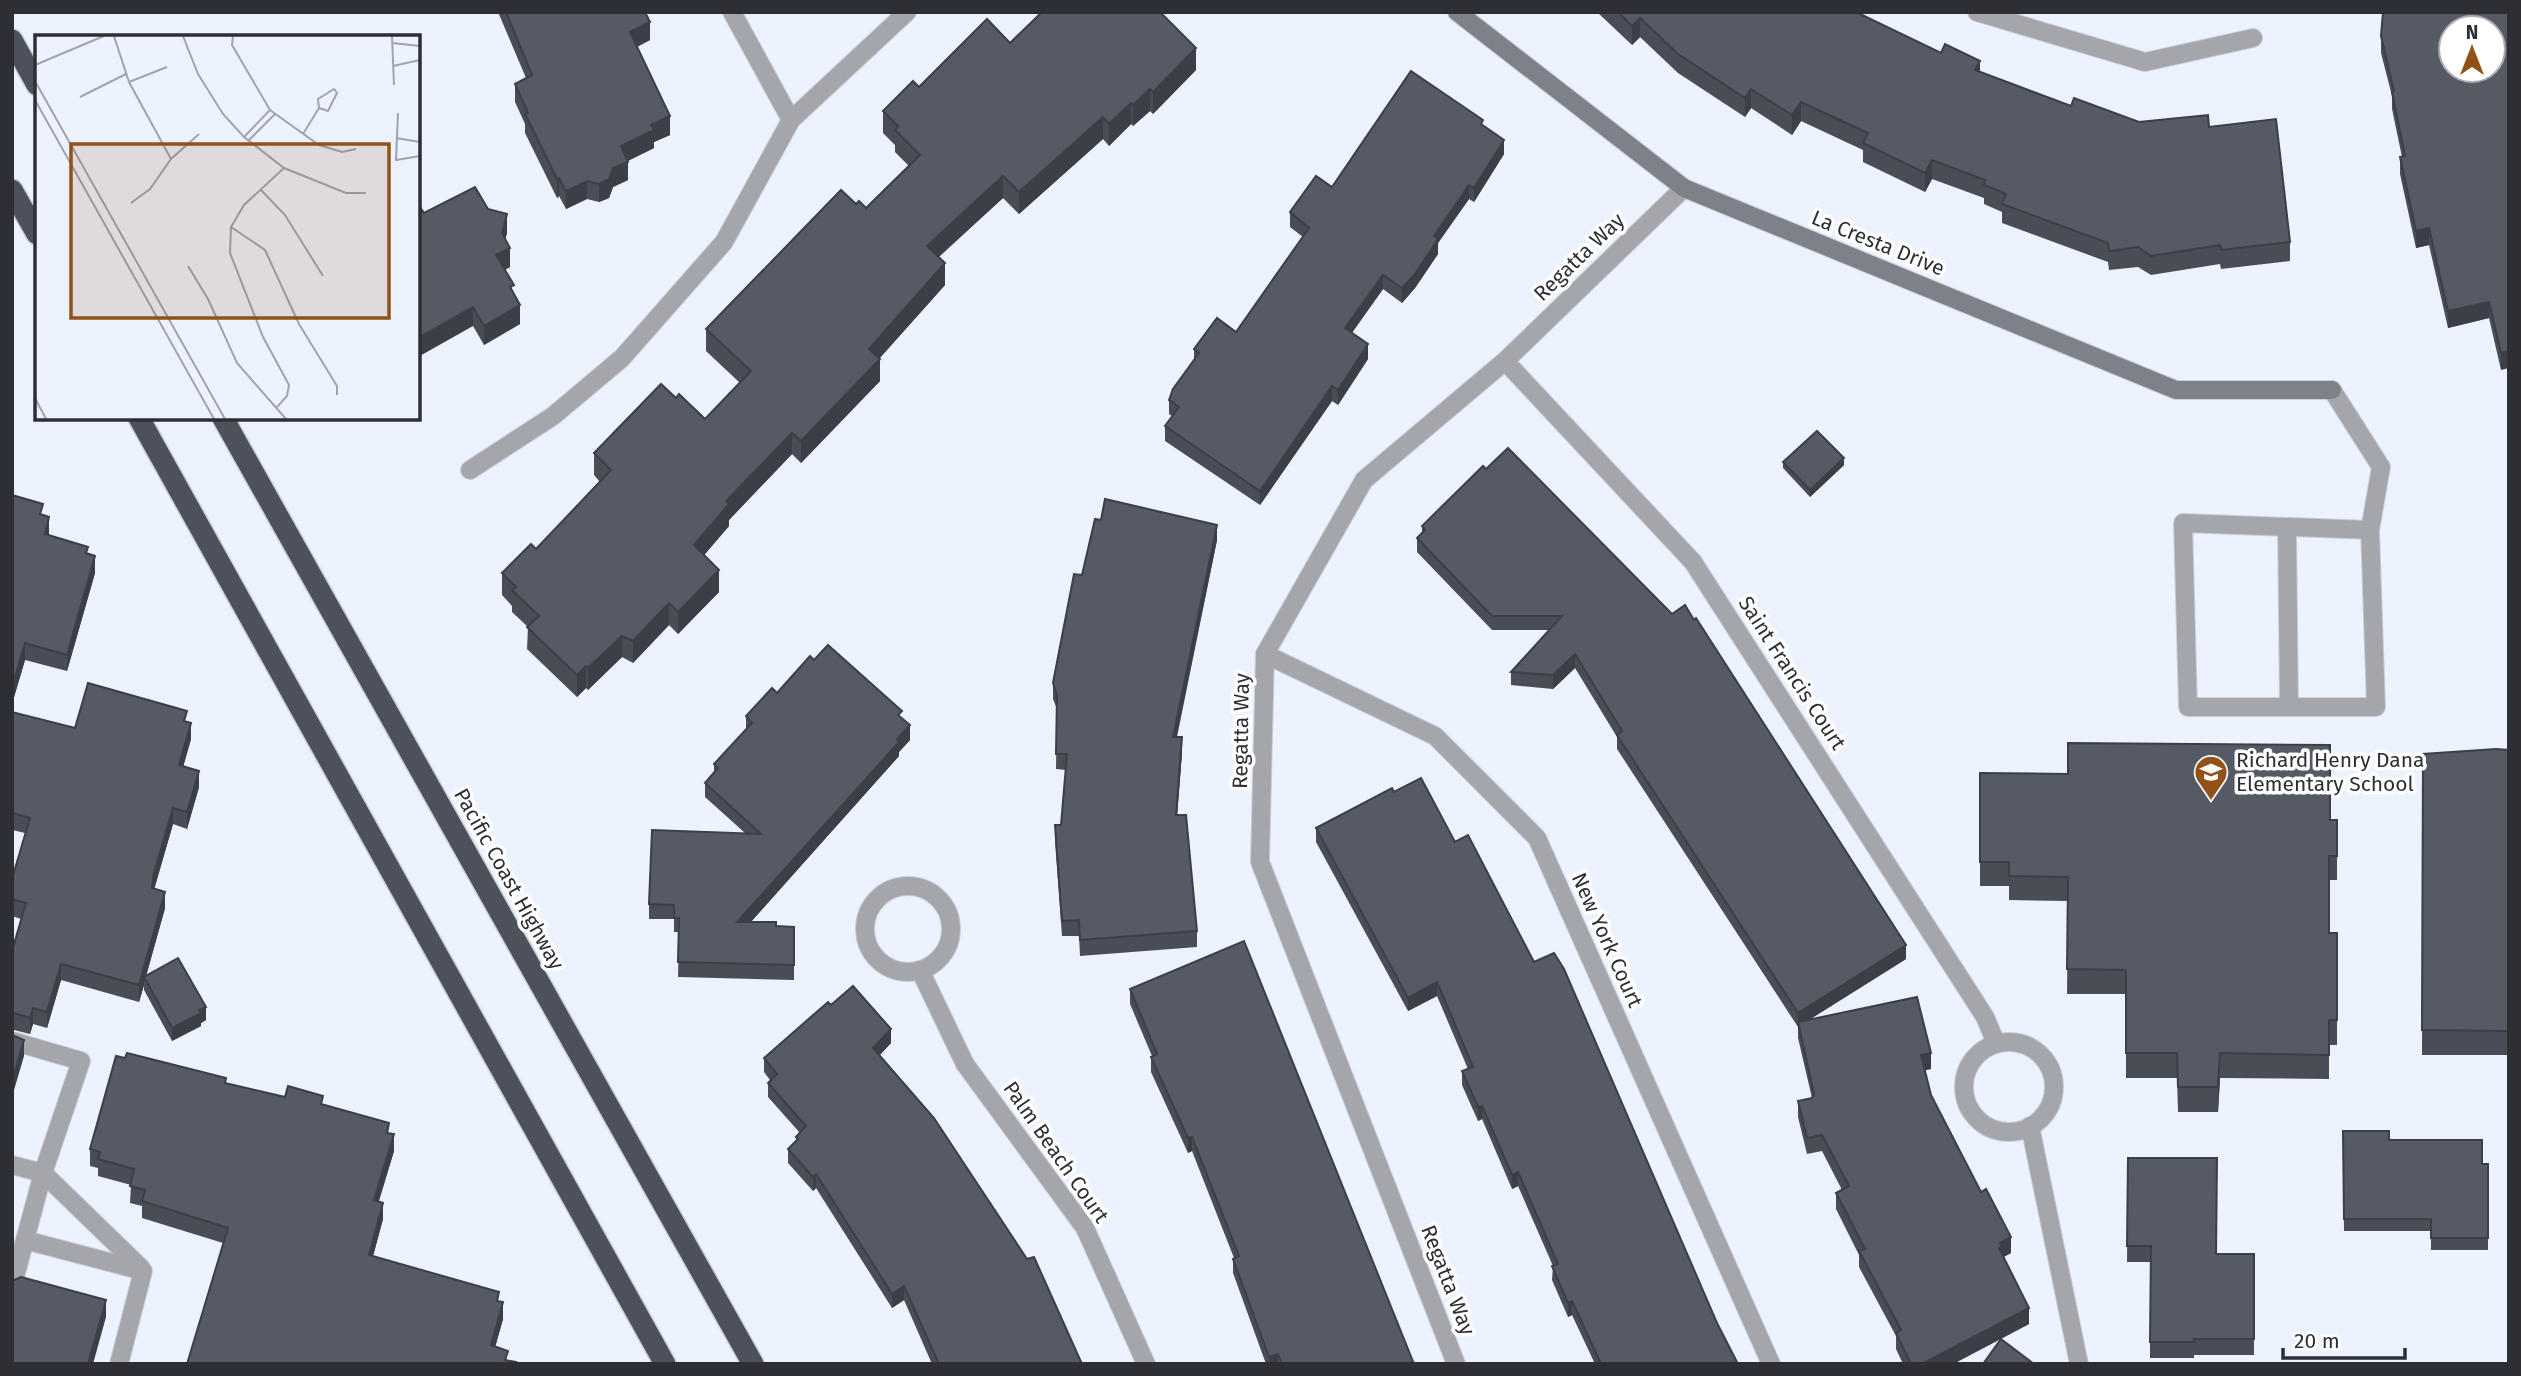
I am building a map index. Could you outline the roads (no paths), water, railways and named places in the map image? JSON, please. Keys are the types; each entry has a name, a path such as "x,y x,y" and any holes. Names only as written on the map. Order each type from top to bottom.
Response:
{"highway":[{"path":"12,40 35,81"},
{"path":"12,190 35,230"},
{"path":"140,420 666,1364"},
{"name":"Pacific Coast Highway","path":"224,420 753,1364"}],"street":[{"path":"732,12 791,120"},
{"path":"470,470 553,416 622,358 724,242 791,120 908,12"},
{"name":"La Cresta Drive","path":"1457,12 1684,188 2176,390 2332,390 2381,467 2370,530"},
{"path":"1977,12 2145,62 2253,38"},
{"name":"Regatta Way","path":"1456,1364 1260,862 1265,654 1364,480 1505,361 1684,188"},
{"name":"Saint Francis Court","path":"1505,361 1693,562 1985,1017 1996,1043"},
{"path":"2183,523 2370,530 2376,707 2188,707 2183,523"},
{"path":"2287,527 2289,707"},
{"name":"New York Court","path":"1265,654 1435,736 1537,838 1771,1364"},
{"path":"896,887 925,889 938,898 947,910 951,924 950,939 944,953 934,963 920,970 907,972 894,969 872,953 866,941 867,914 883,893 896,887"},
{"name":"Palm Beach Court","path":"920,970 965,1064 1086,1228 1146,1364"},
{"path":"12,1041 81,1061 43,1173 12,1288"},
{"path":"2014,1042 2031,1046 2044,1058 2053,1074 2055,1091 2050,1109 2039,1122 2030,1126 2005,1133 1988,1128 1974,1116 1965,1101 1963,1083 1968,1066 1980,1052 1996,1043 2014,1042"},
{"path":"2030,1126 2079,1364"},
{"path":"12,1165 43,1173 143,1271"},
{"path":"25,1240 143,1271"},
{"path":"119,1364 143,1271"}],"place":[{"name":"Richard Henry Dana Elementary School","path":"2211,802"}]}
